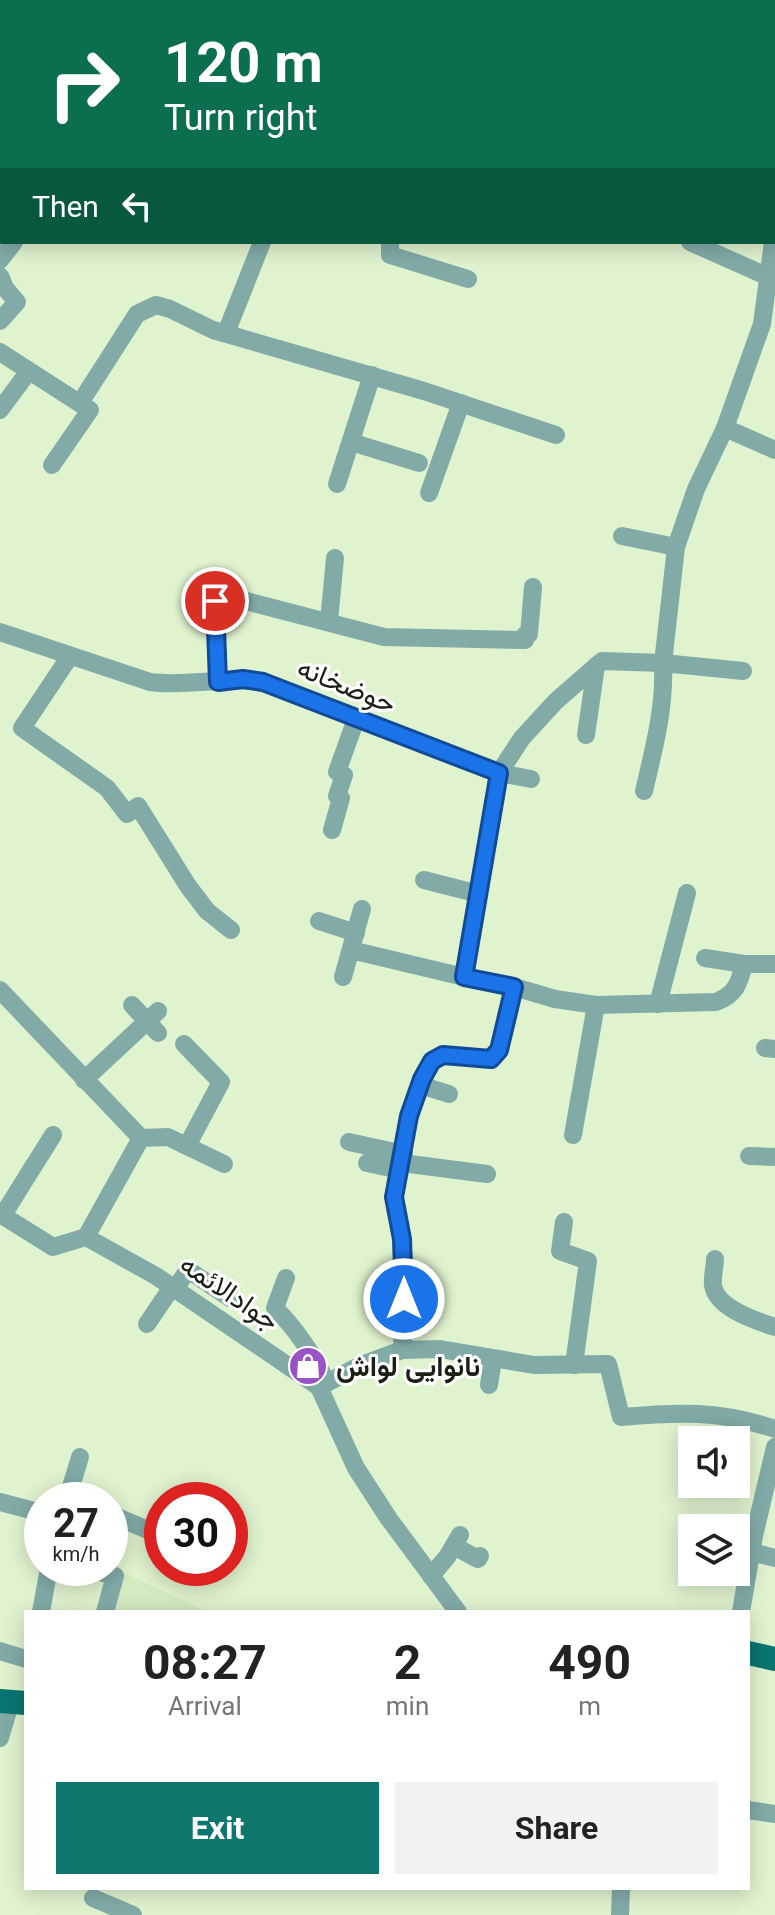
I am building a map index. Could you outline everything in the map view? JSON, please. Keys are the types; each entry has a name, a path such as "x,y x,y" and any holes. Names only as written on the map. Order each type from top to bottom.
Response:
{"main road":[{"path":"750,1653 775,1659"}],"street":[{"path":"0,260 12,244"},
{"path":"226,333 261,244"},
{"path":"390,244 390,255 468,279"},
{"path":"695,244 769,277"},
{"path":"644,791 664,693 663,663 676,547 696,489 725,428 762,324 773,244"},
{"path":"0,276 17,302 0,321"},
{"path":"80,403 137,314 156,305 199,325 372,375 556,435"},
{"path":"0,352 90,410 52,465"},
{"path":"0,410 29,371"},
{"path":"337,484 372,375"},
{"path":"429,493 461,403"},
{"path":"725,428 775,450"},
{"path":"351,442 419,463"},
{"path":"622,536 676,547"},
{"path":"329,621 335,558"},
{"path":"218,682 215,601 246,601 384,637 525,640 525,635 529,634 533,587"},
{"name":"حوضخانه","path":"0,632 150,682 170,685 243,679 263,682 499,773 531,779"},
{"path":"70,656 22,728 107,788 127,814 138,806 188,886 207,911 231,930"},
{"path":"464,977 499,773 522,738 556,701 602,661 743,671"},
{"path":"586,735 596,666"},
{"path":"332,830 344,775 337,772 356,719"},
{"path":"424,880 479,894"},
{"path":"658,1004 687,893"},
{"path":"343,977 362,909"},
{"path":"319,921 353,942 464,977 555,999 596,1005 716,1002 732,996 739,985 744,964"},
{"path":"705,958 744,964 775,964"},
{"path":"402,1350 405,1273 394,1197 409,1116 432,1061 443,1055 491,1059 499,1050 514,987"},
{"path":"0,990 141,1138 168,1137 224,1164"},
{"path":"84,1080 154,1022 132,1005"},
{"path":"573,1135 596,1005"},
{"path":"184,1044 221,1082 187,1146"},
{"path":"420,1085 449,1094"},
{"path":"53,1135 2,1214 53,1247 86,1237 141,1138"},
{"path":"349,1142 402,1162"},
{"path":"749,1156 775,1157"},
{"path":"367,1163 402,1162 487,1174"},
{"path":"564,1222 560,1251 588,1261 574,1365"},
{"name":"جوادالائمه","path":"86,1237 174,1288 323,1385"},
{"path":"715,1259 713,1287 719,1298 767,1328"},
{"path":"147,1324 188,1270 230,1298"},
{"path":"286,1278 275,1308 297,1331 315,1357 356,1468 456,1610"},
{"path":"323,1385 359,1366 402,1350 440,1349 534,1365 608,1364 621,1417 704,1412 748,1420 775,1429"},
{"path":"489,1385 493,1360"},
{"path":"741,1610 775,1447"},
{"path":"75,1482 80,1457"},
{"path":"0,1502 24,1508"},
{"path":"431,1576 457,1540 478,1559 480,1556"},
{"path":"752,1552 775,1558"},
{"path":"41,1610 46,1586"},
{"path":"106,1610 112,1586"},
{"path":"0,1651 24,1658"},
{"path":"0,1738 18,1700"},
{"path":"750,1810 775,1814"},
{"path":"620,1915 621,1890"},
{"path":"92,1900 133,1915"}],"shaded area":[{"path":"128,1575 144,1582 144,1586 152,1586 204,1610 108,1610 114,1586 128,1586"}],"place":[{"name":"نانوایی لواش","path":"308,1366"}],"route":[{"path":"215,601 218,682 243,679 263,682 499,773 464,977 514,987 499,1050 491,1059 443,1055 432,1061 422,1079 409,1116 394,1197 402,1239 404,1299"}]}
